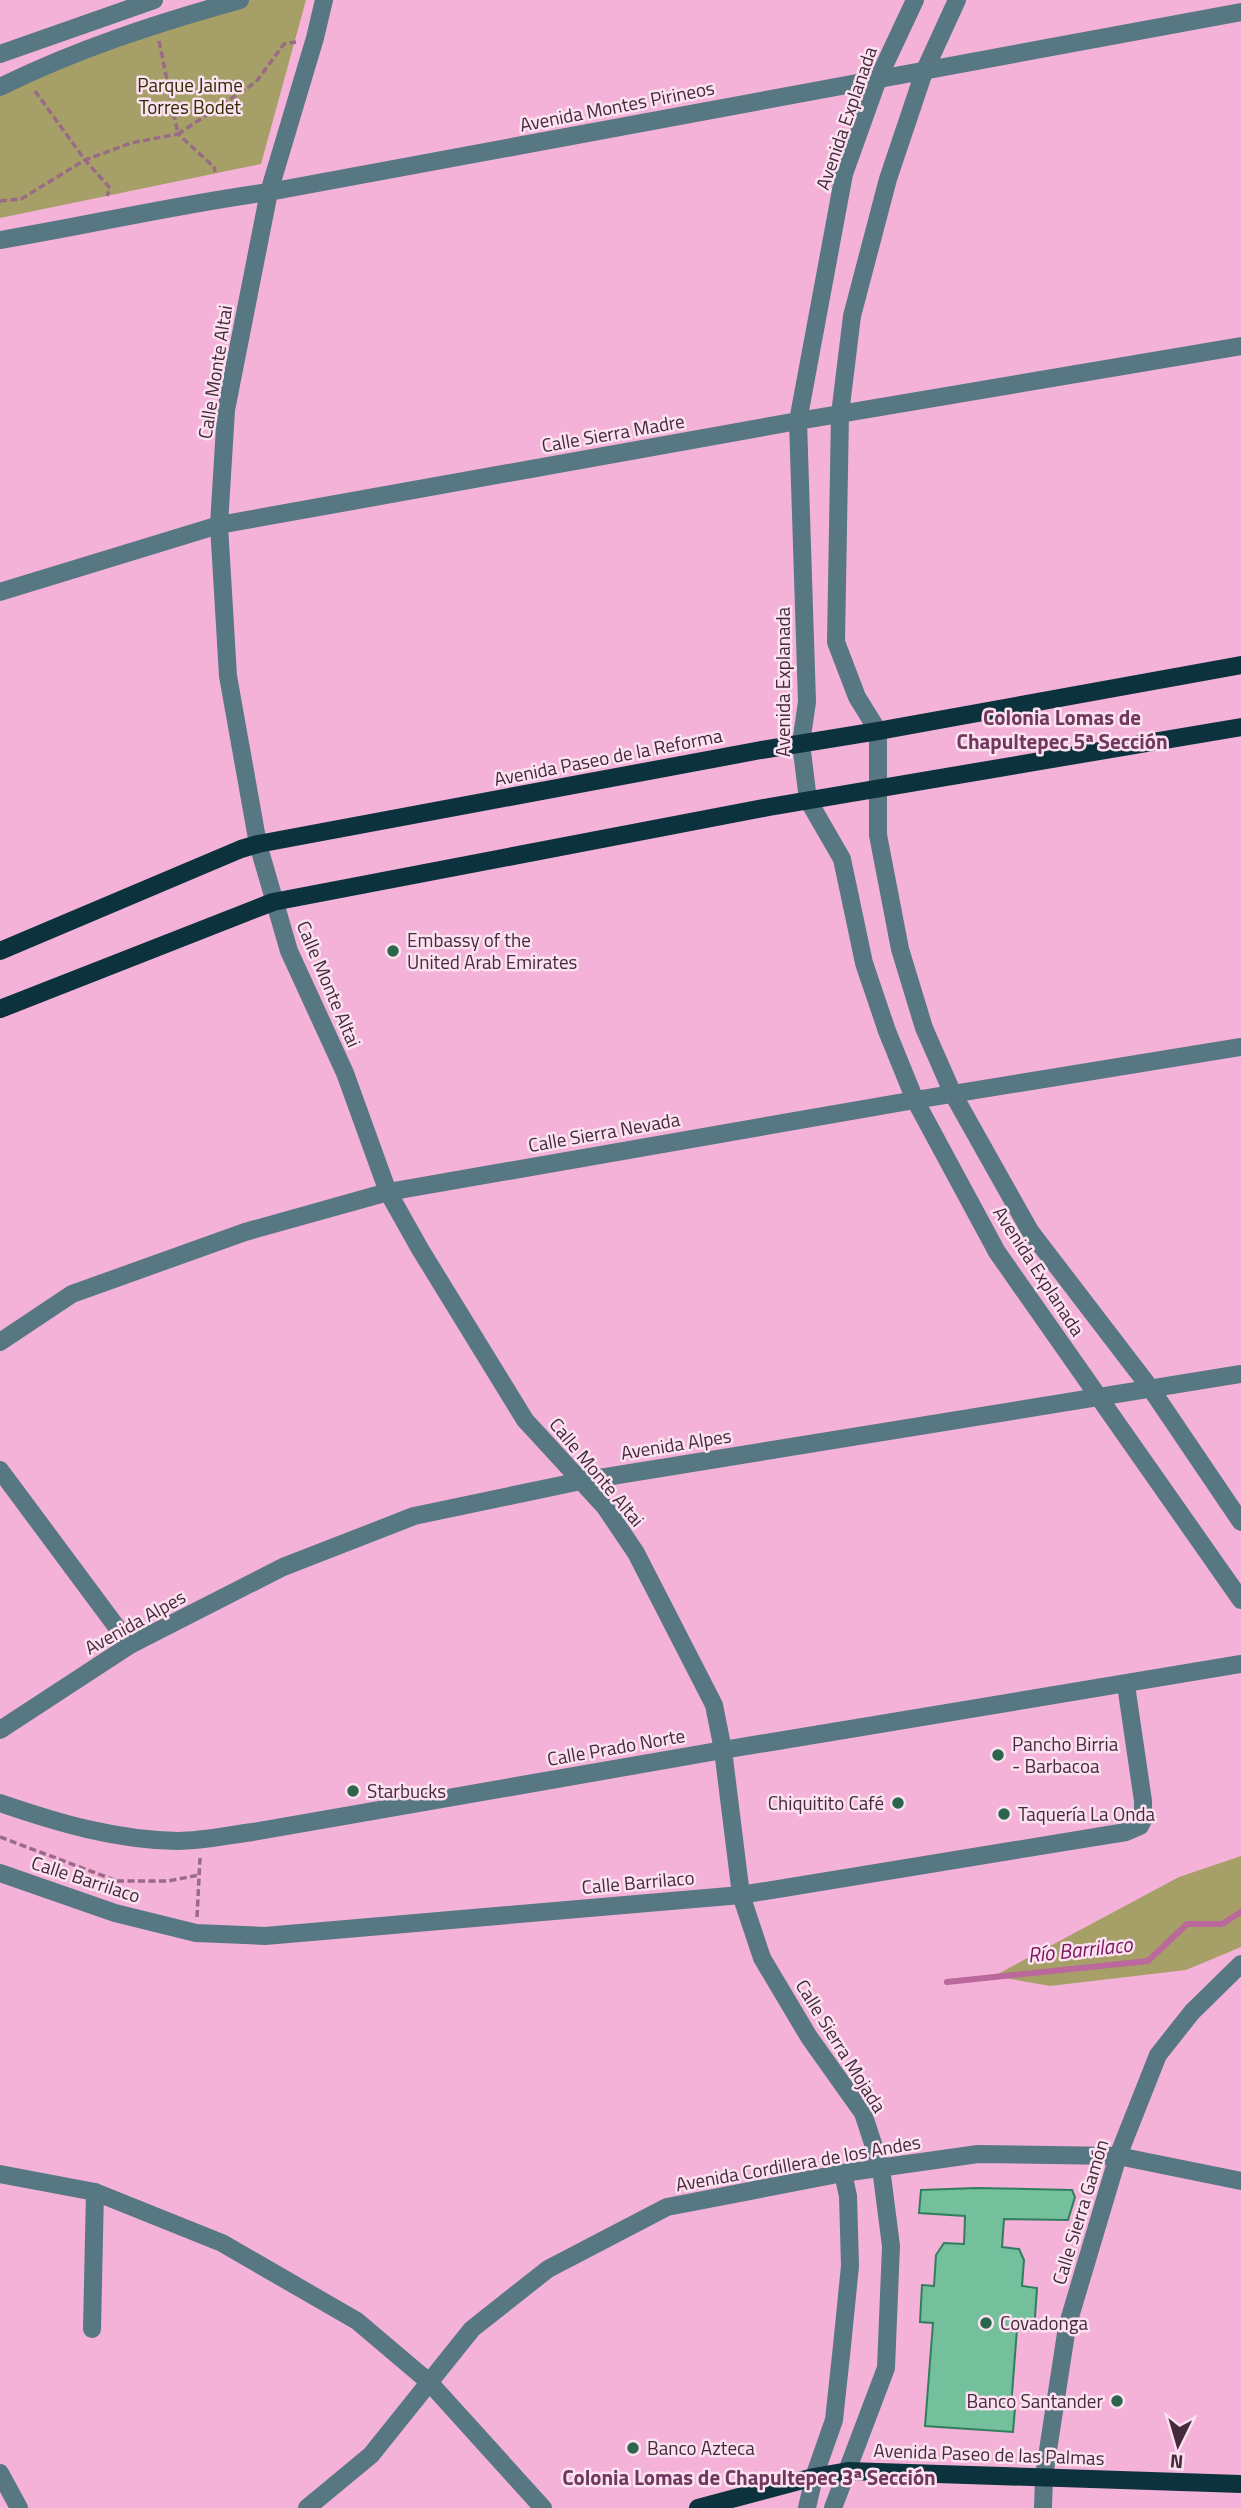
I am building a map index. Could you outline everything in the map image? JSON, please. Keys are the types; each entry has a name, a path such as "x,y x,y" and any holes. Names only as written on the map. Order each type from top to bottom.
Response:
{"main road":[{"name":"Avenida Paseo de la Reforma","path":"0,951 258,844 1241,665"},
{"path":"0,1009 273,902 879,787 1241,727"},
{"name":"Avenida Paseo de las Palmas","path":"698,2508 814,2477 848,2471 1241,2484"}],"street":[{"path":"0,54 154,0"},
{"path":"0,86 61,58 156,23 240,0"},
{"name":"Calle Monte Altai","path":"324,0 269,192 226,410 219,525 228,676 258,844 289,951 345,1073 388,1192 525,1420 605,1507 636,1553 714,1705 723,1750 741,1895"},
{"name":"Avenida Explanada","path":"915,0 878,79 844,174 798,421 807,702 801,743 808,800 842,859 864,963 887,1031 915,1100 998,1252 1241,1600"},
{"path":"878,731 857,697 836,642 840,414 852,316 888,179 924,72 957,0"},
{"name":"Avenida Montes Pirineos","path":"0,240 1241,12"},
{"name":"Calle Sierra Madre","path":"0,592 219,525 798,421 1241,346"},
{"name":"Avenida Explanada","path":"878,731 878,835 900,949 924,1028 954,1094 1030,1231 1151,1389 1241,1522"},
{"name":"Calle Sierra Nevada","path":"0,1342 72,1294 244,1232 388,1192 915,1100 1241,1047"},
{"name":"Avenida Alpes","path":"0,1730 130,1645 283,1567 414,1516 581,1481 1241,1374"},
{"path":"0,1470 130,1645"},
{"name":"Calle Prado Norte","path":"0,1803 47,1819 120,1837 180,1841 266,1830 723,1750 1241,1664"},
{"name":"Calle Barrilaco","path":"0,1873 115,1913 196,1933 265,1936 741,1895 1134,1830 1143,1820 1143,1801 1126,1685"},
{"name":"Calle Sierra Mojada","path":"741,1895 762,1958 809,2037 863,2113 881,2168 891,2246 886,2368 833,2508"},
{"name":"Calle Sierra Gamón","path":"1043,2508 1044,2476 1067,2327 1118,2156 1158,2055 1192,2012 1241,1964"},
{"name":"Avenida Cordillera de los Andes","path":"307,2508 372,2455 472,2329 548,2269 667,2207 844,2173 978,2154 1118,2156 1241,2181"},
{"path":"807,2508 814,2477 834,2420 850,2266 848,2196 844,2173"},
{"path":"0,2174 95,2192 222,2243 357,2321 429,2382 542,2508"},
{"path":"92,2329 95,2192"},
{"path":"0,2473 19,2508"}],"path":[{"path":"156,23 178,134 214,167 215,172"},
{"path":"0,201 21,199 85,160 131,144 178,134 256,82 284,44 315,38"},
{"path":"23,75 85,160 110,188 107,196"},
{"path":"0,1837 117,1881"},
{"path":"196,1933 200,1838"},
{"path":"49,1890 77,1884 168,1881 199,1875"}],"green space":[{"name":"Parque Jaime Torres Bodet","path":"240,0 306,0 261,164 0,218 0,96 61,58"},
{"path":"1241,1856 1241,1947 1186,1970 1050,1986 994,1976 1179,1877"}],"building":[{"name":"Covadonga","path":"921,2190 1072,2190 1075,2197 1068,2220 1004,2219 1002,2247 1019,2249 1024,2260 1022,2286 1037,2288 1034,2331 1017,2329 1011,2407 1015,2408 1013,2432 925,2426 933,2323 920,2322 922,2285 934,2286 936,2255 944,2243 964,2244 965,2216 919,2213"}],"waterway":[{"name":"Río Barrilaco","path":"947,1982 1148,1961 1187,1924 1222,1924 1241,1912"}],"place":[{"name":"Embassy of the United Arab Emirates","path":"393,951"},
{"name":"Pancho Birria - Barbacoa","path":"998,1755"},
{"name":"Starbucks","path":"353,1791"},
{"name":"Chiquitito Café","path":"898,1803"},
{"name":"Taquería La Onda","path":"1004,1814"},
{"name":"Covadonga","path":"986,2323"},
{"name":"Banco Santander","path":"1117,2401"},
{"name":"Banco Azteca","path":"633,2448"}],"district":[{"name":"Colonia Lomas de Chapultepec 5ª Sección","path":"1062,730"},
{"name":"Colonia Lomas de Chapultepec 3ª Sección","path":"749,2478"}]}
